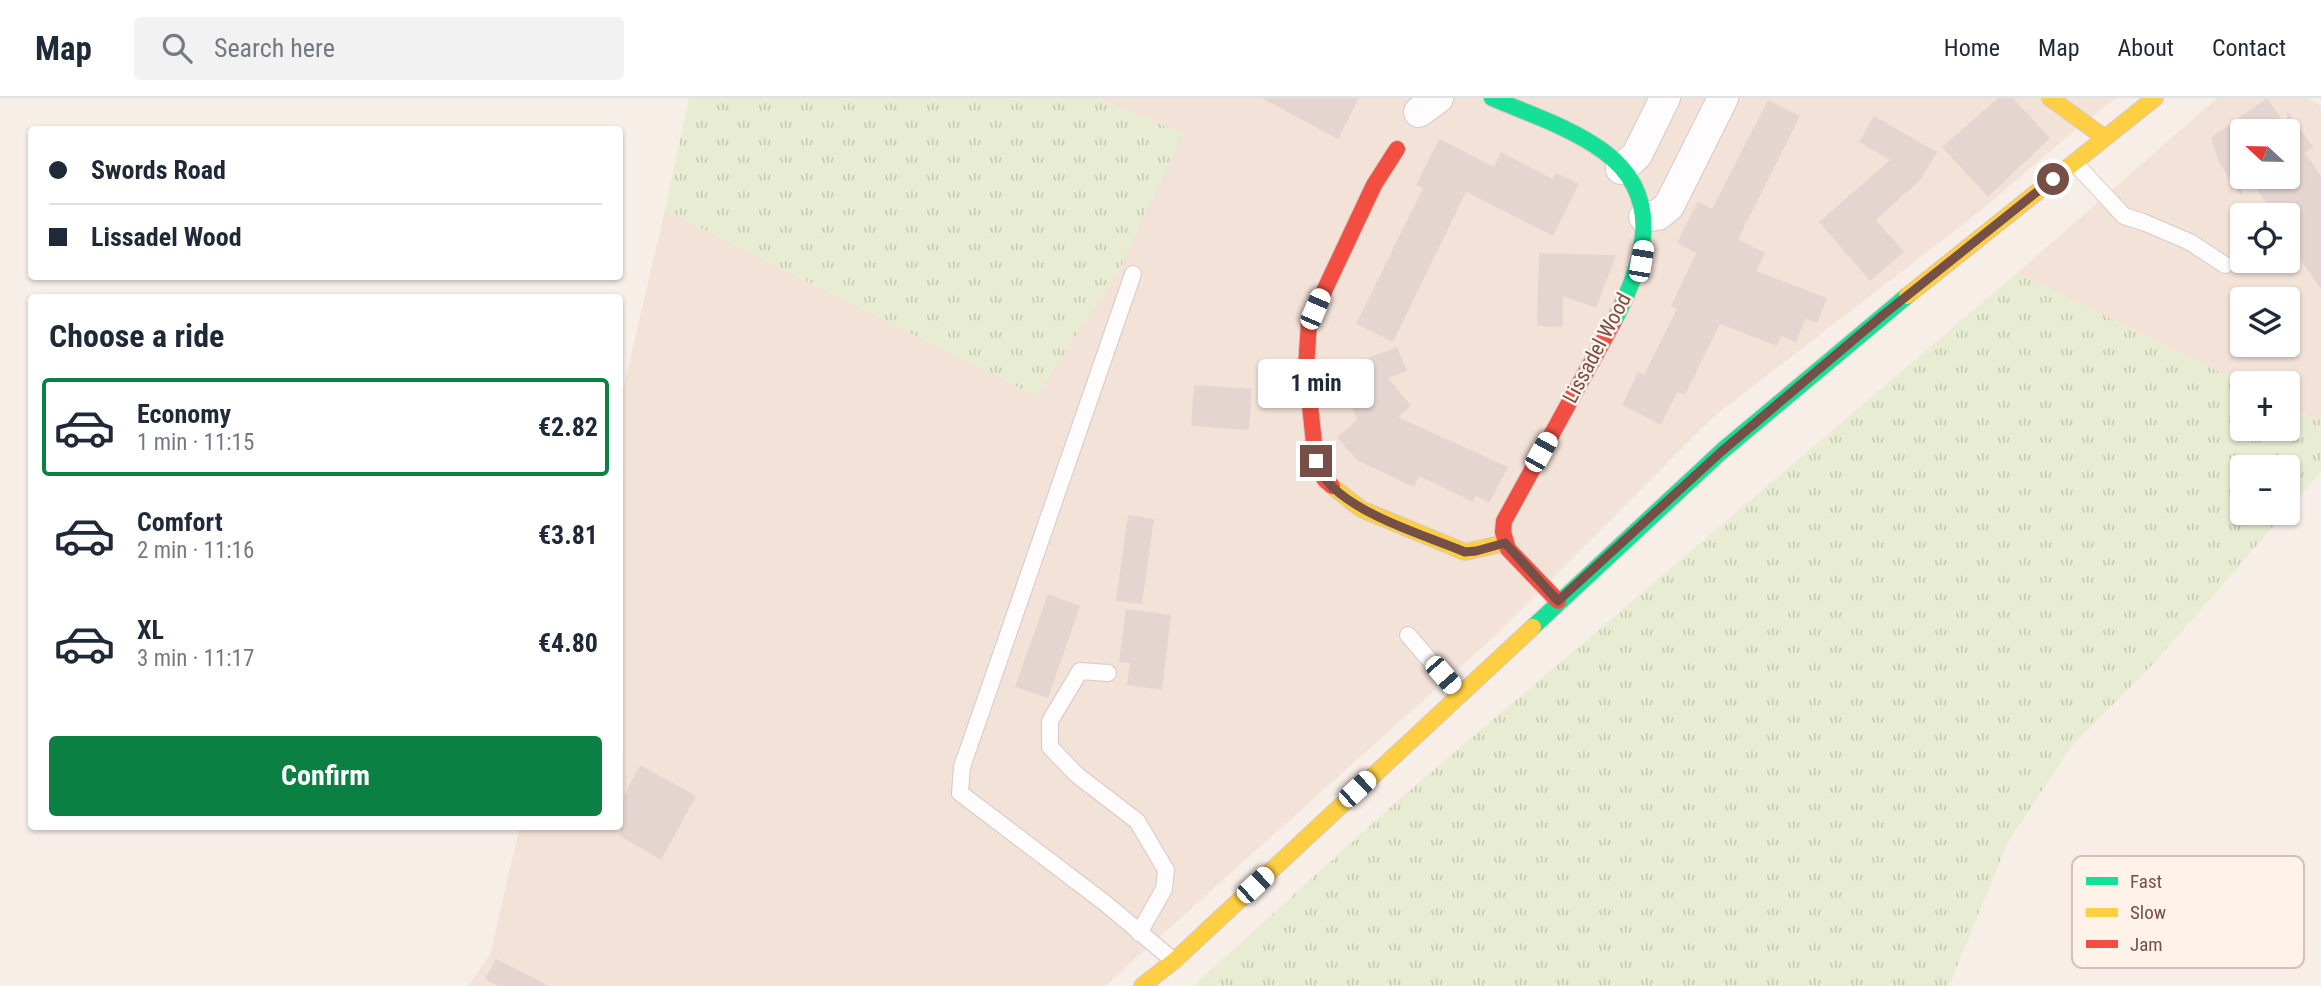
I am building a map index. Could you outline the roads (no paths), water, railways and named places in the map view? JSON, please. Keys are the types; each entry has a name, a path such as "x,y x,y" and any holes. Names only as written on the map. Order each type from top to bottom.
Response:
{"main road":[{"name":"Lissadel Wood","path":"1492,98 1593,145 1611,157 1630,181 1644,217 1645,236 1641,261 1606,334 1504,521 1505,543"},
{"path":"2050,98 2105,138"},
{"path":"1142,986 1174,961 1722,451 1883,315 2155,98"},
{"path":"1396,149 1374,185 1309,323 1306,368 1316,461 1325,480 1361,509 1465,552 1505,543 1558,601"}],"street":[{"path":"1621,169 1637,155 1665,98"},
{"path":"1644,217 1658,215 1669,206 1723,98"}],"lane":[{"path":"2074,162 2124,216 2190,242 2225,265"},
{"path":"1133,274 962,766 960,793 1105,903 1174,961"},
{"path":"1408,635 1459,694"},
{"path":"1108,673 1080,671 1050,721 1050,747 1077,775 1137,821 1166,870 1164,889 1139,933"}]}
